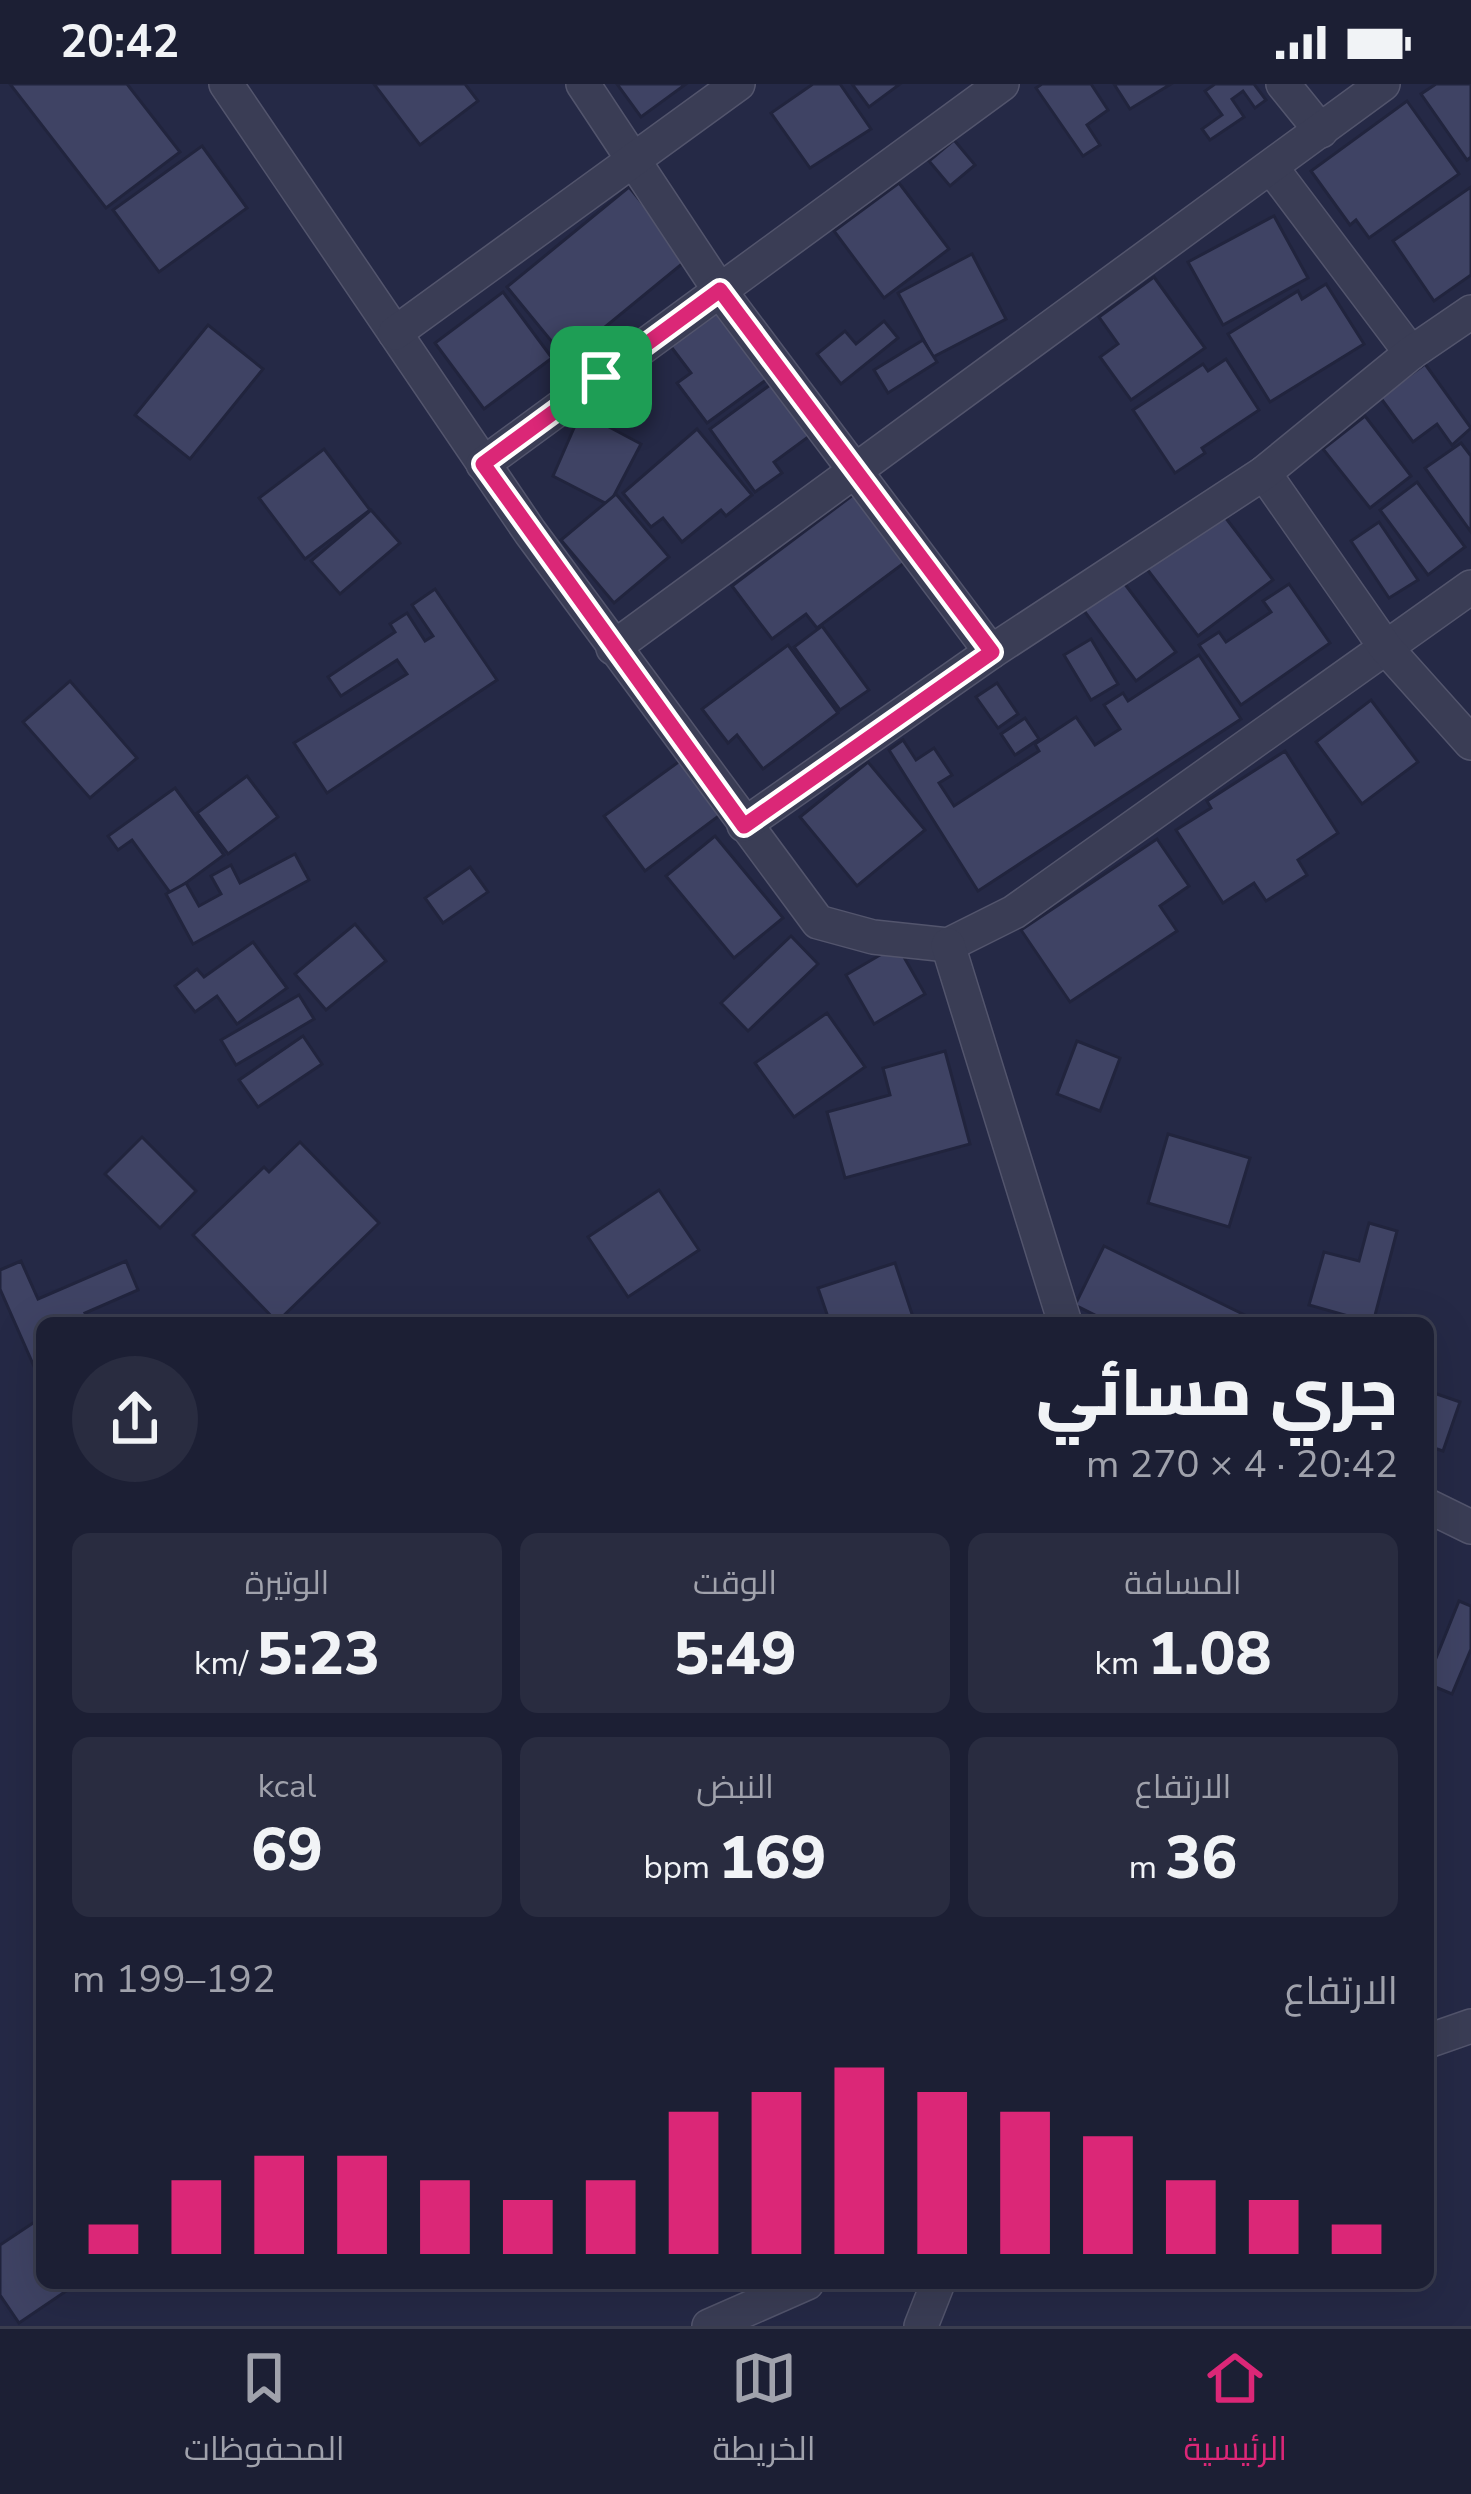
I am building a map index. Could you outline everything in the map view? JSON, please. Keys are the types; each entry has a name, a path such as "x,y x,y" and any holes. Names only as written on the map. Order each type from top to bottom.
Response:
{"street":[{"path":"583,84 720,290 992,652"},
{"path":"395,333 738,84"},
{"path":"1282,84 1321,131"},
{"path":"613,648 1383,84"},
{"path":"234,87 483,464 613,648 818,922 873,938 948,945 1014,912 1471,587"},
{"path":"483,464 984,89"},
{"path":"1271,167 1411,353"},
{"path":"744,826 992,652 1264,473 1411,353 1471,312"},
{"path":"1264,473 1386,648 1471,743"},
{"path":"948,945 1063,1317"},
{"path":"1434,1509 1471,1527"},
{"path":"1434,2039 1471,2026"},
{"path":"709,2326 793,2289"},
{"path":"920,2326 935,2289"}],"building":[{"path":"10,84 127,84 180,152 106,208"},
{"path":"374,84 465,84 478,101 420,145"},
{"path":"617,84 686,84 641,117"},
{"path":"813,84 840,84 871,129 810,168 771,113"},
{"path":"852,84 900,84 869,107"},
{"path":"1091,84 1108,110 1087,125 1100,145 1083,156 1036,88"},
{"path":"1114,84 1171,84 1130,109"},
{"path":"1215,84 1254,84 1266,100 1255,108 1243,91 1232,99 1244,117 1210,140 1202,129 1222,115 1205,91"},
{"path":"1436,84 1471,84 1471,157 1467,160 1421,94"},
{"path":"1407,101 1459,174 1369,238 1356,220 1350,225 1311,171"},
{"path":"954,140 975,165 950,186 929,161"},
{"path":"202,146 247,208 159,272 113,210"},
{"path":"899,183 949,249 884,298 834,231"},
{"path":"629,187 688,259 566,359 507,287"},
{"path":"1471,187 1471,275 1434,301 1393,241"},
{"path":"1274,216 1308,278 1223,325 1188,262"},
{"path":"972,254 1006,319 933,357 898,293"},
{"path":"1154,277 1205,348 1131,400 1100,357 1118,344 1099,317"},
{"path":"1326,284 1364,344 1270,402 1228,334 1298,291 1302,299"},
{"path":"503,292 552,358 484,409 435,343"},
{"path":"726,302 777,372 707,423 677,383 691,373 669,344"},
{"path":"884,321 898,338 841,384 817,354 845,331 856,344"},
{"path":"208,325 263,369 190,459 135,415"},
{"path":"923,340 937,362 888,393 874,370"},
{"path":"1226,359 1259,410 1202,448 1205,453 1175,473 1133,410 1203,364 1208,371"},
{"path":"1425,364 1471,428 1452,445 1437,424 1413,442 1380,397"},
{"path":"781,377 819,429 774,462 782,473 755,492 710,429"},
{"path":"581,412 641,444 609,505 553,476"},
{"path":"1365,416 1411,476 1370,508 1323,449"},
{"path":"697,429 752,495 726,516 721,510 682,542 663,518 651,527 623,493"},
{"path":"1461,443 1471,456 1471,532 1425,468"},
{"path":"324,449 370,510 305,559 259,498"},
{"path":"1417,482 1465,547 1428,575 1380,510"},
{"path":"857,492 908,560 817,628 806,614 772,639 732,586"},
{"path":"616,494 669,557 614,603 561,540"},
{"path":"371,510 400,543 340,594 311,561"},
{"path":"1222,513 1273,580 1198,636 1147,569"},
{"path":"1379,522 1418,580 1389,598 1351,541"},
{"path":"1121,579 1176,652 1136,681 1082,608"},
{"path":"1289,584 1330,643 1241,705 1199,645 1219,632 1226,642 1271,612 1263,601"},
{"path":"435,589 497,680 327,793 294,743 407,674 397,660 341,696 328,677 395,632 390,624 407,613 425,641 433,636 412,605"},
{"path":"822,626 869,690 840,710 794,647"},
{"path":"1091,639 1118,684 1091,700 1064,655"},
{"path":"788,645 838,713 763,769 737,735 728,743 702,709"},
{"path":"1199,655 1241,719 978,891 889,750 903,740 916,760 934,748 952,775 939,783 954,806 1039,751 1035,744 1076,717 1095,745 1120,729 1104,705 1123,693 1128,701"},
{"path":"70,681 137,758 90,798 23,722"},
{"path":"997,683 1018,714 998,728 976,697"},
{"path":"1371,700 1418,762 1362,804 1316,742"},
{"path":"1025,718 1039,739 1015,755 1001,734"},
{"path":"1285,751 1338,833 1298,860 1307,875 1266,901 1254,883 1223,903 1176,830 1211,808 1207,801"},
{"path":"684,758 724,812 645,871 604,816"},
{"path":"868,762 925,830 857,886 800,817"},
{"path":"247,776 278,817 228,854 197,813"},
{"path":"175,788 224,855 171,894 132,840 118,850 108,836"},
{"path":"715,836 783,918 734,958 666,876"},
{"path":"1157,839 1189,886 1160,906 1177,931 1070,1002 1021,930"},
{"path":"295,854 309,880 193,944 166,894 186,883 199,906 221,894 211,876 231,865 240,883"},
{"path":"470,867 488,892 443,923 425,898"},
{"path":"355,924 386,961 326,1010 295,974"},
{"path":"791,936 818,964 748,1031 721,1003"},
{"path":"253,942 287,988 237,1024 217,996 195,1012 175,986 197,969 204,977"},
{"path":"897,945 925,994 874,1024 846,975"},
{"path":"299,995 314,1019 236,1065 221,1040"},
{"path":"827,1013 865,1067 794,1117 755,1063"},
{"path":"303,1036 322,1064 258,1107 239,1080"},
{"path":"1077,1041 1120,1058 1100,1111 1057,1094"},
{"path":"945,1051 970,1144 845,1178 827,1112 890,1095 883,1068"},
{"path":"1168,1134 1250,1158 1229,1227 1148,1203"},
{"path":"142,1137 196,1191 160,1228 105,1174"},
{"path":"300,1142 379,1223 282,1317 272,1317 193,1235 264,1167 269,1172"},
{"path":"659,1190 699,1250 628,1297 588,1237"},
{"path":"1369,1223 1397,1231 1375,1317 1352,1317 1309,1305 1324,1252 1359,1261"},
{"path":"1104,1246 1249,1317 1099,1317 1075,1305"},
{"path":"21,1261 38,1299 126,1261 138,1290 85,1313 87,1317 36,1317 36,1371 0,1289 0,1270"},
{"path":"895,1263 913,1317 828,1317 818,1288"},
{"path":"1434,1393 1460,1402 1443,1451 1434,1448"},
{"path":"1459,1601 1471,1606 1471,1649 1452,1694 1434,1686 1434,1663"},
{"path":"36,2221 36,2289 69,2289 19,2323 0,2295 0,2245"}],"route":[{"path":"720,290 992,652 744,826 483,464 601,377 720,290"}]}
